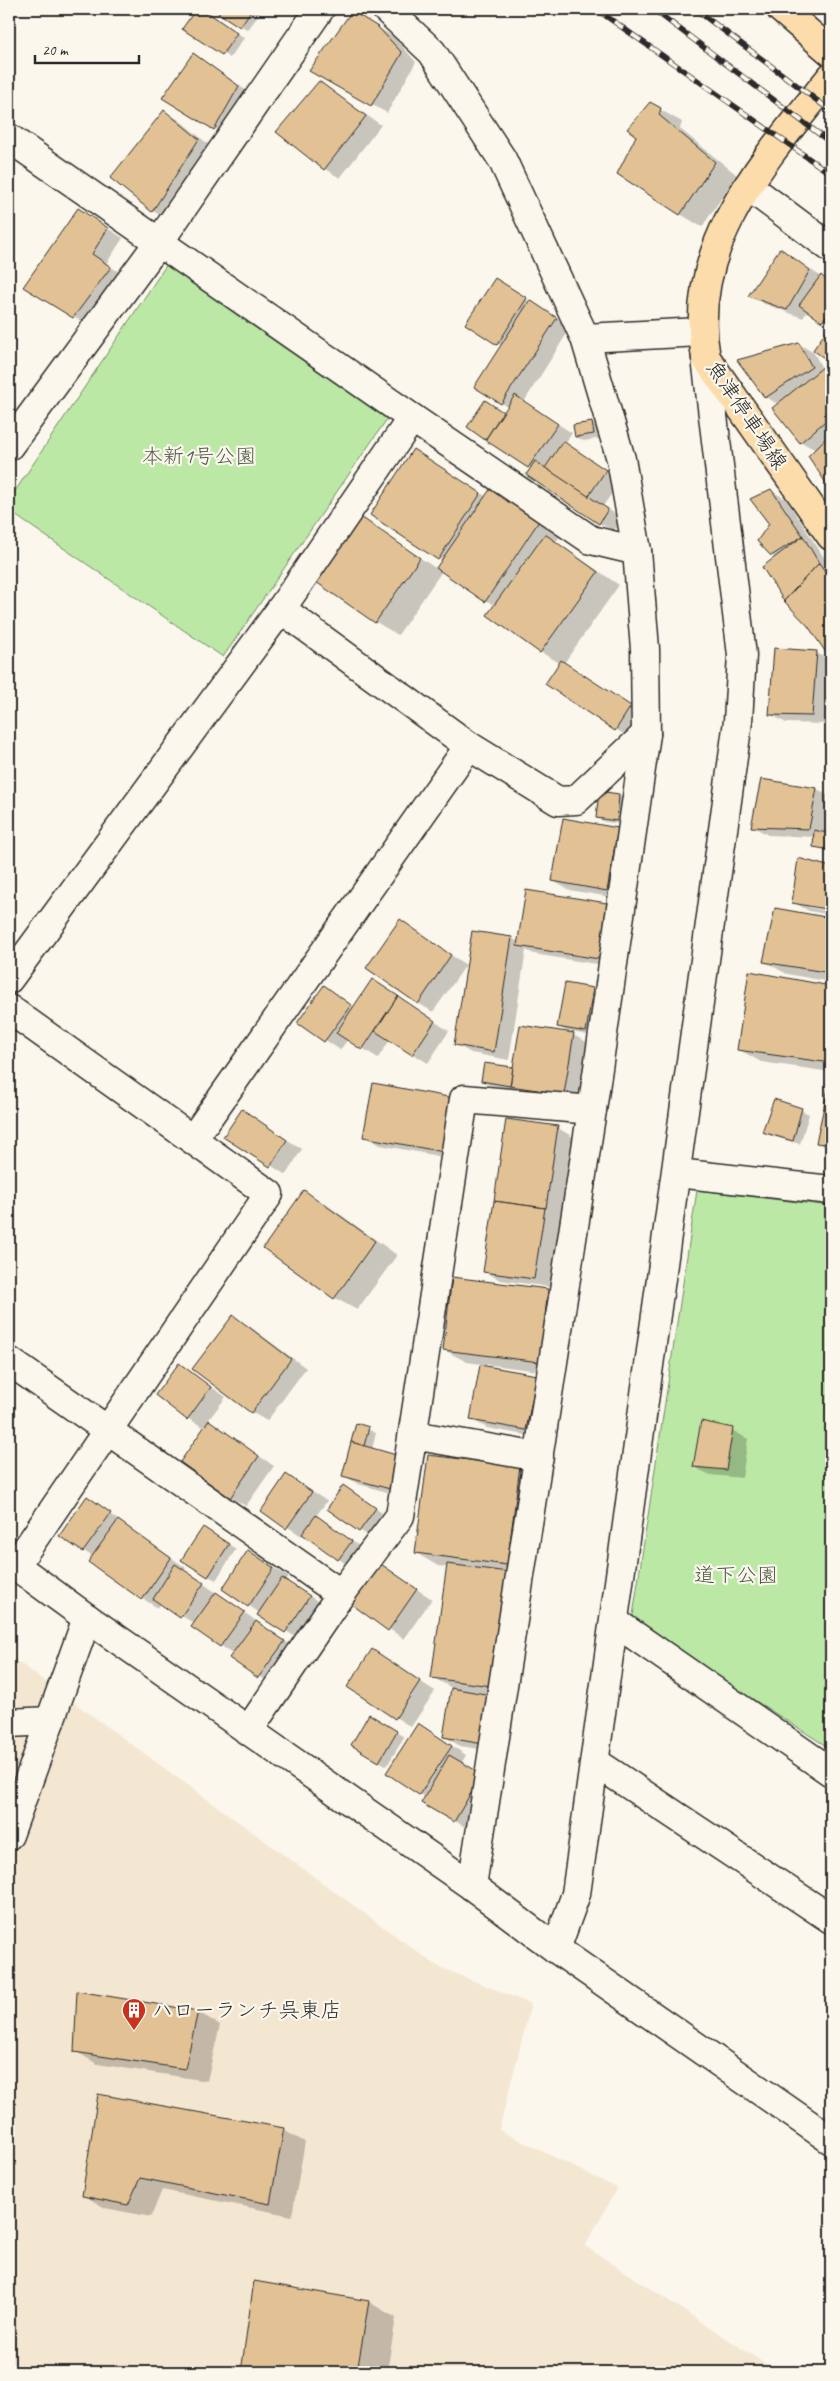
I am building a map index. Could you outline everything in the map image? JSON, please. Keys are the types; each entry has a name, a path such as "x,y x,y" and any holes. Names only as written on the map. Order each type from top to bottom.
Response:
{"main road":[{"path":"788,12 831,52"},
{"name":"魚津停車場線","path":"831,78 761,164 732,212 714,254 703,302 704,345 831,536"}],"street":[{"path":"9,446 159,242 320,9"},
{"path":"386,9 432,52 502,160 585,338 621,459 637,551 645,649 646,734 592,1110 472,1886"},
{"path":"9,138 591,540 637,551"},
{"path":"748,186 831,248"},
{"path":"556,1949 576,1894 595,1762 738,721 742,655 704,345 585,338"},
{"path":"9,979 281,609 412,418"},
{"path":"281,609 469,746 558,801 576,800 646,734"},
{"path":"193,1139 469,746"},
{"path":"9,1009 269,1194 108,1430 12,1564 472,1886 556,1949 831,2140"},
{"path":"248,1731 341,1594 400,1516 464,1098 592,1110"},
{"path":"677,1173 831,1190"},
{"path":"9,1362 341,1594"},
{"path":"413,1435 538,1457"},
{"path":"9,1835 87,1618"},
{"path":"615,1622 831,1772"},
{"path":"9,1723 50,1721"},
{"path":"595,1762 831,1919"}],"shaded area":[{"path":"9,1658 14,1659 437,1966 531,2004 499,2130 617,2188 585,2246 778,2372 9,2372"}],"green space":[{"name":"本新1号公園","path":"167,264 387,419 223,657 9,511 9,500"},
{"name":"道下公園","path":"697,1190 831,1206 831,1749 632,1622"}],"building":[{"path":"196,9 203,9 237,33 222,55 182,29"},
{"path":"212,9 252,9 240,27"},
{"path":"352,11 378,27 402,53 371,106 309,71"},
{"path":"193,53 239,86 214,130 162,98"},
{"path":"319,81 366,116 324,170 276,132"},
{"path":"650,102 661,108 659,115 715,162 680,215 617,174 636,136 627,129"},
{"path":"164,110 199,139 152,212 110,178"},
{"path":"78,208 108,228 92,254 111,267 73,318 23,287"},
{"path":"780,248 810,270 787,310 748,296"},
{"path":"821,275 831,284 831,308 822,322 799,305"},
{"path":"495,278 527,298 497,345 465,324"},
{"path":"530,300 557,318 501,404 474,387"},
{"path":"831,324 831,363 813,350"},
{"path":"799,343 812,367 765,398 737,360"},
{"path":"823,367 831,376 831,416 800,443 772,408"},
{"path":"515,395 558,424 528,468 485,440"},
{"path":"485,400 503,412 485,440 467,427"},
{"path":"592,422 594,434 575,437 573,425"},
{"path":"831,433 831,484 828,486 808,456"},
{"path":"563,441 606,470 588,497 545,468"},
{"path":"413,449 481,493 438,560 370,515"},
{"path":"535,461 608,509 599,524 526,475"},
{"path":"491,488 539,521 485,602 436,568"},
{"path":"771,489 803,536 771,556 757,541 769,524 750,499"},
{"path":"361,517 420,558 375,623 316,582"},
{"path":"545,534 598,572 540,653 487,615"},
{"path":"803,536 819,563 784,601 762,567"},
{"path":"819,563 831,579 831,660 808,626 784,601"},
{"path":"774,648 817,651 812,716 769,715"},
{"path":"561,660 631,706 615,731 545,684"},
{"path":"761,779 817,788 809,829 751,827"},
{"path":"599,791 619,794 617,821 596,818"},
{"path":"563,818 618,828 607,891 552,881"},
{"path":"814,830 831,834 831,850 813,847"},
{"path":"798,858 831,867 831,910 792,903"},
{"path":"526,890 607,903 599,959 517,946"},
{"path":"775,908 831,918 831,973 763,962"},
{"path":"400,919 451,955 418,1004 366,968"},
{"path":"472,931 512,937 494,1052 454,1045"},
{"path":"749,971 831,986 831,1063 737,1050"},
{"path":"372,979 398,996 362,1050 336,1033"},
{"path":"565,983 593,988 586,1032 557,1027"},
{"path":"324,985 351,1005 324,1042 297,1023"},
{"path":"398,996 435,1021 412,1055 375,1031"},
{"path":"520,1025 574,1033 564,1094 510,1086"},
{"path":"484,1063 513,1067 510,1086 481,1081"},
{"path":"373,1083 454,1098 444,1152 363,1137"},
{"path":"828,1088 831,1089 831,1145 816,1143"},
{"path":"774,1099 802,1108 793,1141 762,1132"},
{"path":"242,1109 287,1140 270,1167 223,1137"},
{"path":"506,1119 558,1126 546,1208 494,1201"},
{"path":"304,1190 375,1241 334,1299 263,1248"},
{"path":"494,1201 545,1208 534,1279 483,1272"},
{"path":"452,1277 548,1289 540,1362 443,1350"},
{"path":"233,1315 291,1359 251,1413 192,1369"},
{"path":"179,1363 211,1387 187,1420 155,1395"},
{"path":"480,1365 537,1375 526,1430 470,1420"},
{"path":"209,1420 259,1456 230,1498 180,1462"},
{"path":"701,1421 733,1428 726,1470 693,1467"},
{"path":"356,1423 369,1427 364,1446 351,1442"},
{"path":"351,1442 400,1456 390,1489 342,1476"},
{"path":"428,1455 520,1466 507,1565 415,1553"},
{"path":"286,1474 312,1492 286,1529 261,1511"},
{"path":"343,1485 376,1508 359,1532 327,1509"},
{"path":"87,1496 111,1513 83,1552 59,1536"},
{"path":"316,1515 352,1541 338,1560 302,1534"},
{"path":"118,1520 171,1558 142,1600 88,1562"},
{"path":"203,1527 229,1544 208,1577 181,1560"},
{"path":"248,1550 274,1568 248,1607 222,1589"},
{"path":"378,1562 417,1589 388,1631 350,1603"},
{"path":"175,1564 204,1583 180,1618 153,1599"},
{"path":"447,1564 508,1572 491,1686 431,1678"},
{"path":"282,1578 310,1596 285,1633 257,1615"},
{"path":"216,1592 245,1612 220,1647 191,1627"},
{"path":"256,1621 285,1641 258,1678 229,1658"},
{"path":"372,1649 420,1681 395,1719 347,1687"},
{"path":"451,1688 491,1695 483,1744 443,1737"},
{"path":"369,1714 397,1731 379,1762 351,1745"},
{"path":"418,1723 452,1746 419,1795 386,1773"},
{"path":"449,1755 482,1774 454,1822 421,1803"},
{"name":"ハローランチ呉東店","path":"77,1991 198,2011 185,2069 74,2052"},
{"path":"98,2094 284,2128 270,2204 140,2178 128,2205 82,2196"},
{"path":"254,2281 369,2301 357,2372 241,2372"}],"railway":[{"path":"596,9 831,174"},
{"path":"653,9 831,143"},
{"path":"695,9 831,111"}],"place":[{"name":"ハローランチ呉東店","path":"134,2031"}]}
